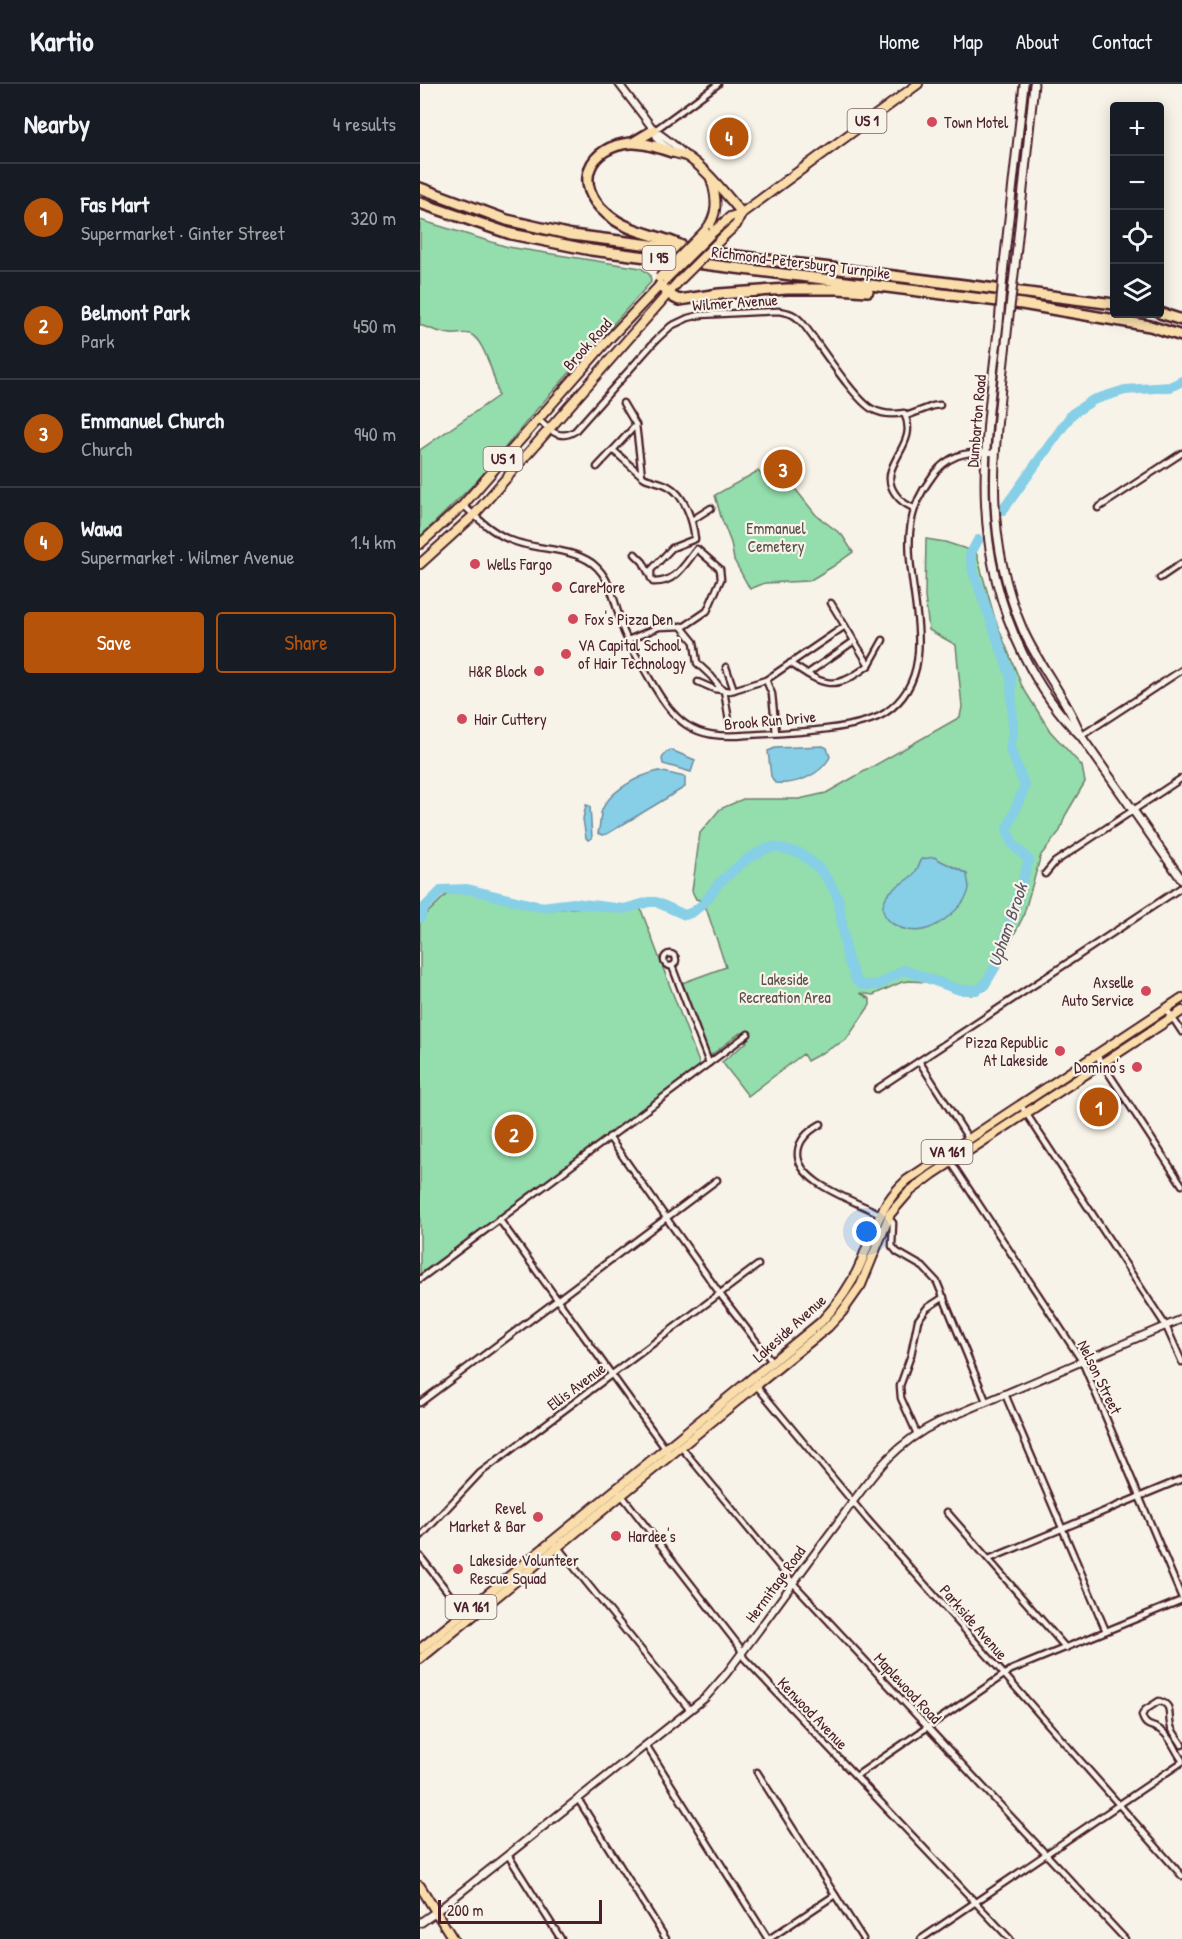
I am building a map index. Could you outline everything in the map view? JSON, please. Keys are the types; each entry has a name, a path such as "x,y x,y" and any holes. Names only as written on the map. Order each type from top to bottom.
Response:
{"highway":[{"path":"654,130 634,142 614,146 594,159 588,178 593,199 606,214 625,226 690,250"},
{"path":"634,142 672,152"},
{"name":"Richmond-Petersburg Turnpike","path":"420,188 488,214 544,229 593,238 1110,303"},
{"name":"Richmond-Petersburg Turnpike","path":"420,203 530,239 591,250 1022,304 1150,326 1182,336"},
{"path":"662,281 668,293 679,300 707,295 787,289 904,290"},
{"path":"1164,314 1182,320"}],"main road":[{"name":"Brook Road","path":"420,544 463,505 662,281 709,232 730,217 742,213 918,84"},
{"name":"Dumbarton Road","path":"1024,84 985,452 984,503 994,575 1016,639 1036,677 1065,721 1081,736 1182,880"},
{"name":"Dumbarton Road","path":"1034,84 993,484 997,534 1009,592 1036,657 1073,715 1081,736"},
{"path":"672,152 686,156 711,177 742,213"},
{"path":"709,232 716,208 711,177"},
{"name":"Brook Road","path":"420,564 474,516 668,293 736,225 742,213"},
{"name":"Lakeside Avenue","path":"775,1365 821,1322 840,1300 860,1264 879,1214 889,1198 907,1180 1182,998"},
{"name":"Lakeside Avenue","path":"420,1659 555,1544 754,1382 828,1327 848,1304 868,1270 889,1218 909,1192 1182,1011"},
{"name":"Lakeside Avenue","path":"668,1452 681,1447 754,1382"},
{"name":"Lakeside Avenue","path":"420,1649 555,1544"},
{"path":"420,1886 453,1939"},
{"name":"Hermitage Road","path":"420,1923 436,1912"}],"street":[{"path":"619,84 654,130 669,143 681,149 686,156"},
{"path":"654,130 718,84"},
{"path":"654,130 658,140 672,152"},
{"name":"Wilmer Avenue","path":"549,430 558,436 575,431 662,334 682,320 700,315 777,311 789,313 798,318 857,395 870,408 886,414 904,413 906,416 940,405"},
{"path":"623,404 636,424 642,476"},
{"path":"906,416 908,428 905,446 891,471 891,485 901,502 914,508 924,489 943,463 957,455 995,453"},
{"path":"538,419 549,430"},
{"path":"597,467 636,424"},
{"path":"613,450 642,476 677,492 692,520 697,549 720,569 720,579 710,608 681,626 659,627 628,640"},
{"path":"1098,508 1182,453"},
{"path":"463,505 474,516"},
{"path":"692,520 711,508"},
{"name":"Brook Run Drive","path":"474,516 504,537 522,544 570,554 591,563 611,589 628,640 666,706 688,726 704,734 722,737 864,723 884,714 906,694 916,673 919,652 909,538 914,508"},
{"path":"650,576 651,570 672,548 695,539"},
{"path":"635,554 643,562 653,582 671,580 697,549"},
{"path":"1161,578 1182,563"},
{"path":"831,603 869,665"},
{"path":"681,626 694,642 697,663 723,690 729,721"},
{"path":"698,682 714,689 734,690 766,680 845,626"},
{"path":"790,663 817,681 828,683 845,681 869,665 883,640"},
{"path":"807,674 854,641"},
{"path":"726,667 734,690"},
{"path":"1081,736 1182,670"},
{"path":"766,680 772,694 776,733"},
{"path":"1045,874 1055,862 1182,778"},
{"path":"877,1089 1182,887"},
{"path":"672,966 710,1063"},
{"path":"1166,1008 1182,1032"},
{"path":"420,1279 748,1034"},
{"path":"1096,1054 1182,1185"},
{"path":"919,1061 969,1138"},
{"path":"1020,1104 1166,1326 1182,1362"},
{"path":"821,1124 811,1131 799,1147 798,1158 803,1171 816,1183 889,1218 894,1223 892,1246 897,1252 929,1272 939,1285 986,1401"},
{"path":"609,1137 719,1293 775,1365"},
{"name":"Nelson Street","path":"945,1153 1082,1361 1182,1599"},
{"path":"420,1403 717,1179"},
{"path":"499,1219 668,1452"},
{"name":"Ellis Avenue","path":"420,1537 480,1473 758,1265"},
{"path":"917,1434 901,1398 900,1386 911,1355 918,1320 927,1308 944,1297"},
{"name":"Hermitage Road","path":"436,1912 690,1710 720,1681 853,1502 897,1448 917,1434 986,1401 1182,1319"},
{"name":"Parkside Avenue","path":"754,1382 853,1502 1182,1876"},
{"path":"1005,1394 1106,1631"},
{"name":"Maplewood Road","path":"681,1447 792,1583 1125,1939"},
{"path":"989,1559 1182,1479"},
{"name":"Kenwood Avenue","path":"619,1492 739,1646 744,1658 1011,1939"},
{"path":"947,1512 1066,1648"},
{"path":"555,1544 690,1710"},
{"path":"420,1556 464,1613"},
{"path":"856,1776 1005,1675 1182,1599"},
{"path":"921,1939 1182,1761 1163,1732 1146,1725 1143,1721 1142,1715 1145,1710 1159,1701 1168,1705 1171,1727 1182,1745"},
{"path":"646,1745 768,1939 835,1895"},
{"path":"757,1772 863,1939"},
{"path":"578,1799 666,1939"},
{"path":"508,1855 561,1939"}],"green space":[{"path":"420,220 508,247 641,268 650,275 651,282 538,408 479,479 420,537 420,450 498,396 488,362 475,338 468,333 443,333 420,325"},
{"name":"Emmanuel Cemetery","path":"758,471 771,487 785,476 816,515 842,535 853,552 809,581 765,583 750,589 734,560 731,543 715,495"},
{"name":"Lakeside Recreation Area","path":"926,539 945,542 976,552 995,619 1022,686 1050,731 1082,766 1085,782 1065,816 1060,831 1041,855 1023,917 986,990 971,995 926,982 910,981 902,982 873,995 860,993 870,999 870,1005 846,1040 807,1061 803,1054 748,1096 722,1062 747,1042 740,1033 710,1056 682,983 726,967 705,905 706,902 696,899 692,891 700,833 720,809 743,799 799,799 826,793 960,717 962,707 956,645 929,630 925,597"},
{"path":"457,891 489,894 546,910 640,907 701,1068 420,1274 420,920 447,894"}],"water":[{"path":"823,746 827,748 830,757 820,769 799,781 775,783 771,776 768,751 775,748"},
{"path":"671,750 695,760 691,772 663,764 662,759 666,752"},
{"path":"659,771 685,777 685,787 607,834 598,833 601,813 610,798 642,776"},
{"path":"586,805 590,806 592,838 588,840 583,819"},
{"path":"934,857 967,874 969,888 967,895 958,908 937,925 916,931 900,928 888,920 884,914 885,899 913,875 922,859"}],"waterway":[{"name":"Upham Brook","path":"1003,510 1072,414 1093,400 1125,390 1170,387 1182,381"},
{"name":"Upham Brook","path":"420,918 425,907 442,890 467,889 541,907 574,903 624,909 656,902 685,915 704,903 719,883 747,859 768,848 776,847 800,853 820,869 830,883 838,898 847,957 856,980 862,985 878,985 904,970 960,990 976,990 984,986 996,966 1029,860 1013,845 1007,830 1025,786 1010,749 1013,733 1011,677 973,571 970,555 978,540"}],"place":[{"name":"Town Motel","path":"932,122"},
{"name":"Wawa","path":"729,137"},
{"name":"Emmanuel Church","path":"783,469"},
{"name":"Wells Fargo","path":"475,564"},
{"name":"CareMore","path":"557,587"},
{"name":"Fox's Pizza Den","path":"573,619"},
{"name":"VA Capital School of Hair Technology","path":"566,654"},
{"name":"H&R Block","path":"539,671"},
{"name":"Hair Cuttery","path":"462,719"},
{"name":"Axselle Auto Service","path":"1146,991"},
{"name":"Pizza Republic At Lakeside","path":"1060,1051"},
{"name":"Domino's","path":"1137,1067"},
{"name":"Fas Mart","path":"1099,1107"},
{"name":"Belmont Park","path":"514,1134"},
{"name":"Revel Market & Bar","path":"538,1517"},
{"name":"Hardee's","path":"616,1536"},
{"name":"Lakeside Volunteer Rescue Squad","path":"458,1569"}]}
